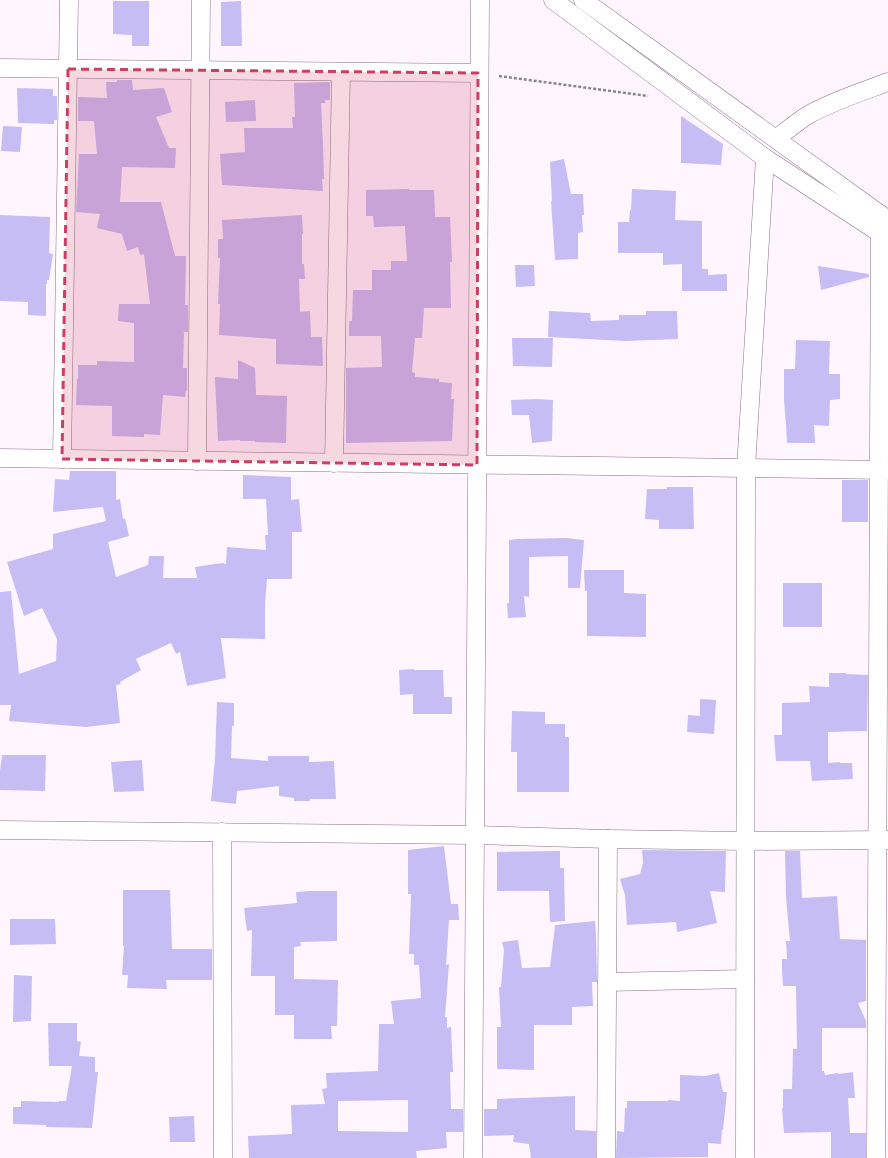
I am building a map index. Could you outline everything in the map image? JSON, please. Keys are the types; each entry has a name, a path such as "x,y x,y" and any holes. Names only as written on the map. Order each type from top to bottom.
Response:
{"street":[{"path":"62,459 69,0"},
{"path":"197,461 201,0"},
{"path":"473,1158 478,73 480,0"},
{"path":"552,0 765,158 883,222"},
{"path":"583,0 776,139 883,222"},
{"path":"0,68 478,73"},
{"path":"334,463 341,72"},
{"path":"776,139 807,116 825,106 888,82"},
{"path":"723,127 731,107"},
{"path":"745,1158 746,468 765,158"},
{"path":"876,1158 883,840 883,222"},
{"path":"0,458 884,470"},
{"path":"0,830 474,835 745,841 883,840"},
{"path":"222,832 223,1158"},
{"path":"606,1158 608,839"},
{"path":"607,982 745,979"}],"path":[{"path":"478,73 648,96 661,94 668,86"}],"highlighted area":[{"path":"68,69 478,73 477,465 62,459"}],"building":[{"path":"113,1 149,1 149,46 132,46 132,35 113,34"},
{"path":"241,1 242,46 221,46 221,2"},
{"path":"117,80 132,80 133,90 164,88 172,112 156,117 169,148 176,148 175,168 122,167 120,202 161,202 175,256 186,256 185,305 188,305 188,332 183,333 183,368 187,368 187,391 185,397 163,395 160,435 144,434 144,437 112,436 112,406 76,405 78,365 97,365 97,361 134,362 134,323 118,321 119,304 150,304 144,254 140,255 138,247 127,251 122,234 97,228 100,214 76,212 79,154 97,154 94,121 78,121 78,97 107,98 106,82 117,82"},
{"path":"330,82 330,100 325,100 325,103 321,103 324,179 322,179 323,191 222,185 220,154 245,152 244,128 293,128 292,117 295,117 294,83"},
{"path":"17,88 53,89 53,96 57,96 57,120 54,120 54,124 18,123"},
{"path":"255,100 256,121 226,122 225,102"},
{"path":"681,116 723,144 721,165 681,163"},
{"path":"3,126 22,127 20,152 1,151"},
{"path":"564,159 571,194 583,194 583,232 578,233 578,259 555,260 550,162"},
{"path":"632,189 676,191 675,220 702,221 702,269 708,269 708,275 727,274 727,291 682,291 682,264 663,265 663,253 618,253 618,222 629,222"},
{"path":"366,190 434,190 435,217 450,217 452,262 450,262 451,308 424,308 422,338 415,338 412,372 415,373 415,377 439,379 439,382 452,383 451,399 454,399 452,441 346,443 346,368 382,367 381,336 349,336 349,321 352,321 353,290 372,290 372,270 391,270 391,261 407,261 405,226 374,227 373,216 366,216"},
{"path":"0,215 50,217 49,253 53,254 49,280 47,280 46,284 46,316 28,315 28,302 0,301"},
{"path":"302,215 302,264 304,264 305,279 299,279 300,312 310,311 311,337 322,337 323,366 276,364 276,339 219,335 220,304 218,304 220,258 218,258 218,239 223,239 222,220"},
{"path":"515,265 534,265 535,286 516,287"},
{"path":"818,266 869,274 869,277 821,290"},
{"path":"549,311 590,313 591,321 619,320 619,315 646,315 646,311 677,311 678,339 626,341 548,337"},
{"path":"512,338 553,338 552,367 513,366"},
{"path":"796,340 830,341 829,374 840,374 840,399 830,400 829,426 814,425 815,443 787,443 784,400 784,369 795,369"},
{"path":"238,360 255,368 256,395 287,396 286,443 240,440 218,441 215,377 238,379"},
{"path":"511,400 553,400 552,441 532,443 529,415 512,415"},
{"path":"70,471 116,471 116,500 120,499 123,519 125,518 129,536 108,542 116,577 148,565 149,556 164,556 163,578 197,578 195,567 222,563 226,564 227,547 266,550 265,535 268,535 266,499 243,499 243,475 291,477 291,500 299,499 302,532 292,532 292,579 267,579 265,639 221,638 226,678 187,686 180,652 176,654 171,643 136,659 141,670 120,682 121,684 116,685 120,723 86,727 9,721 11,705 0,705 0,592 11,591 19,674 56,661 57,639 42,608 24,616 7,562 53,549 53,534 106,521 103,507 53,512 55,479 69,480"},
{"path":"842,480 868,480 868,522 842,522"},
{"path":"667,487 693,487 694,529 659,529 659,520 645,519 647,489 667,489"},
{"path":"566,538 584,540 580,588 568,588 568,556 529,557 529,597 524,596 526,617 508,618 509,540"},
{"path":"584,570 624,570 624,593 646,594 646,637 587,636 587,591 585,591"},
{"path":"783,583 822,583 822,627 783,627"},
{"path":"399,670 443,670 444,697 452,697 452,714 413,714 413,694 400,695"},
{"path":"829,673 868,675 867,731 828,732 828,763 852,763 853,779 812,781 810,761 776,761 774,735 782,735 782,703 810,702 809,686 829,687"},
{"path":"700,699 716,700 714,734 687,732 688,715 700,716"},
{"path":"217,702 234,703 234,726 232,726 231,758 268,761 268,756 309,756 309,762 334,761 336,799 310,799 310,801 294,801 294,798 279,796 279,786 237,791 236,804 211,801 215,760"},
{"path":"512,711 545,712 545,724 565,724 565,737 569,737 569,792 517,792 517,752 511,752"},
{"path":"2,755 46,755 45,791 0,790"},
{"path":"142,760 144,791 114,792 111,762"},
{"path":"444,846 451,904 458,904 459,920 449,920 446,965 449,964 445,1017 447,1017 447,1028 451,1027 453,1072 450,1072 451,1109 463,1109 463,1132 446,1132 447,1148 416,1151 417,1158 249,1158 248,1136 292,1134 291,1105 325,1104 322,1089 327,1088 326,1073 378,1071 379,1024 394,1024 391,1001 421,998 419,965 414,965 414,954 409,954 411,894 408,894 408,850","holes":["408,1100 408,1132 338,1131 338,1101"]},
{"path":"642,850 726,851 725,892 710,891 717,923 677,932 676,922 627,925 625,895 620,879 640,874 643,863"},
{"path":"560,851 560,868 564,868 565,921 550,922 549,891 497,891 497,852"},
{"path":"785,851 800,851 802,898 837,896 840,939 866,940 866,1001 858,1003 866,1021 866,1028 822,1028 822,1071 824,1071 825,1075 853,1072 855,1098 848,1098 850,1133 866,1133 866,1158 831,1158 831,1132 784,1133 782,1108 783,1089 792,1089 793,1049 797,1049 796,986 783,986 782,970 782,959 787,959 786,941 790,941 786,898"},
{"path":"123,890 170,890 172,949 212,949 212,980 166,980 167,989 127,988 128,975 122,975 124,946"},
{"path":"337,891 337,941 300,942 301,946 294,947 294,979 338,980 337,1026 331,1026 332,1039 294,1039 294,1015 275,1015 275,976 251,976 252,930 247,931 244,908 297,903 296,892"},
{"path":"10,919 55,919 56,944 10,945"},
{"path":"595,921 597,982 592,982 593,1006 572,1007 572,1025 534,1025 534,1070 497,1069 497,1027 501,1027 499,987 501,987 504,950 502,942 518,940 522,968 550,967 555,925"},
{"path":"14,975 32,976 31,1021 13,1022"},
{"path":"48,1023 77,1023 77,1041 81,1042 79,1056 95,1057 95,1072 98,1072 92,1128 46,1127 46,1125 13,1124 13,1107 21,1107 21,1101 66,1101 72,1066 49,1066"},
{"path":"719,1073 723,1092 727,1092 723,1130 721,1144 708,1143 708,1157 616,1158 617,1131 624,1132 625,1108 627,1108 627,1101 680,1101 680,1075 705,1076"},
{"path":"575,1096 575,1130 596,1131 596,1158 531,1158 529,1144 513,1142 514,1135 484,1136 484,1109 497,1109 497,1099"},
{"path":"194,1116 195,1142 170,1142 169,1117"}]}
